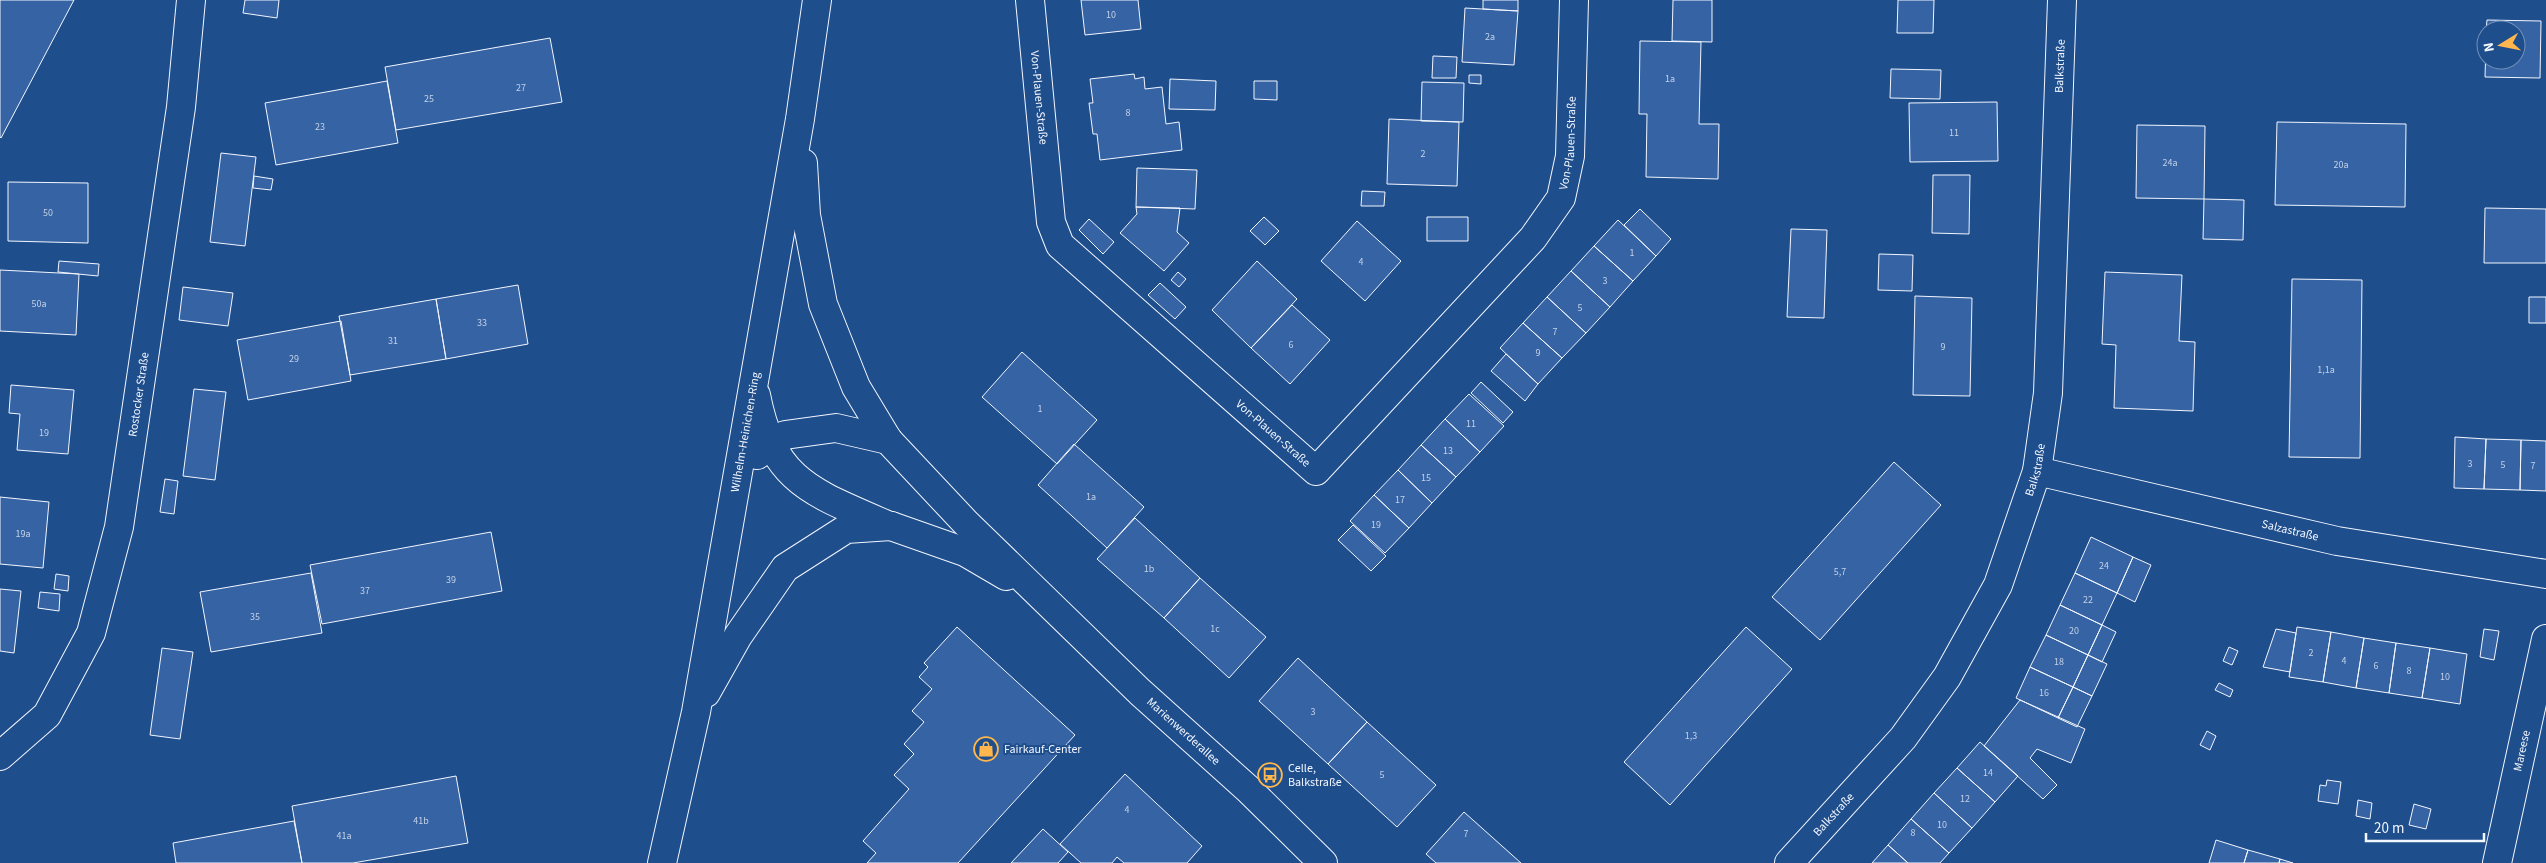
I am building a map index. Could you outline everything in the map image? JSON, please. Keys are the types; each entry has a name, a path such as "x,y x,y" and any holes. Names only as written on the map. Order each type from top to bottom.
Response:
{"street":[{"name":"Rostocker Straße","path":"0,756 47,715 91,633 119,528 181,107 190,0"},
{"name":"Wilhelm-Heinichen-Ring","path":"662,863 696,712 800,119 817,0"},
{"name":"Von-Plauen-Straße","path":"1030,0 1051,222 1060,245 1316,471 1533,238 1561,198 1570,156 1574,0"},
{"name":"Balkstraße","path":"1789,863 1903,738 1947,677 1998,585 2037,471 2048,393 2062,0"},
{"name":"Marienwerderallee","path":"800,119 806,215 822,304 856,387 888,440 966,523 1161,711 1248,789 1323,863"},
{"name":"Marienwerderallee","path":"754,383 762,422 771,445 796,479 823,496 891,526 965,552 1044,598"},
{"path":"740,467 785,436 836,428 888,440"},
{"name":"Salzastraße","path":"2037,471 2336,541 2546,574"},
{"path":"696,712 738,636 785,568 846,530 891,526"},
{"name":"Mareese","path":"2497,863 2546,639"}],"building":[{"path":"0,0 74,0 1,138 0,137"},
{"path":"245,0 279,0 277,18 243,13"},
{"path":"1081,0 1138,0 1141,29 1085,35"},
{"path":"1483,0 1518,0 1518,11 1483,9"},
{"path":"1673,0 1712,0 1712,42 1672,41"},
{"path":"1898,0 1934,0 1933,33 1897,33"},
{"path":"1465,8 1518,11 1514,65 1462,62"},
{"path":"2526,21 2541,21 2540,78 2485,77 2485,70 2526,70"},
{"path":"550,38 562,102 396,130 385,67"},
{"path":"1640,41 1701,42 1699,124 1719,124 1718,179 1646,177 1647,114 1639,114"},
{"path":"1433,56 1457,57 1456,78 1432,78"},
{"path":"1891,69 1941,70 1940,99 1890,98"},
{"path":"1134,74 1135,79 1144,77 1145,89 1162,87 1166,124 1179,122 1182,150 1100,160 1097,134 1093,134 1089,103 1093,103 1090,79"},
{"path":"1469,75 1481,75 1481,84 1469,83"},
{"path":"1170,79 1216,81 1215,110 1169,109"},
{"path":"387,81 398,143 276,165 265,103"},
{"path":"1254,81 1277,81 1277,100 1254,99"},
{"path":"1422,82 1464,83 1463,122 1421,121"},
{"path":"1997,102 1998,161 1910,162 1909,103"},
{"path":"1389,119 1459,122 1457,186 1387,184"},
{"path":"2277,122 2406,124 2405,207 2275,205"},
{"path":"2137,125 2205,126 2204,199 2136,198"},
{"path":"221,153 256,157 245,246 210,242"},
{"path":"1137,168 1197,170 1195,209 1136,207"},
{"path":"1933,175 1970,175 1969,234 1932,233"},
{"path":"254,176 273,179 271,190 253,188"},
{"path":"8,182 88,183 88,243 8,241"},
{"path":"1362,191 1385,192 1384,206 1361,206"},
{"path":"2204,199 2244,200 2243,240 2203,239"},
{"path":"1136,207 1180,208 1177,232 1189,243 1164,271 1120,233 1137,214"},
{"path":"2485,208 2546,209 2546,263 2484,263"},
{"path":"1640,209 1671,239 1656,256 1624,225"},
{"path":"1264,217 1279,231 1265,245 1250,231"},
{"path":"1427,217 1468,217 1468,241 1427,241"},
{"path":"1089,219 1114,242 1103,254 1079,230"},
{"path":"1618,220 1656,256 1633,281 1594,246"},
{"path":"1357,221 1401,261 1365,301 1321,261"},
{"path":"1791,229 1827,230 1824,318 1787,317"},
{"path":"1594,246 1633,281 1610,307 1571,271"},
{"path":"1879,254 1913,255 1912,291 1878,290"},
{"path":"59,261 99,264 98,276 58,272"},
{"path":"1257,261 1297,299 1251,348 1212,310"},
{"path":"0,270 79,274 76,335 0,331"},
{"path":"1571,271 1610,307 1586,333 1547,297"},
{"path":"1178,272 1186,279 1179,287 1171,280"},
{"path":"2105,272 2182,275 2179,341 2195,342 2193,411 2114,408 2116,345 2102,344"},
{"path":"2292,279 2362,280 2360,458 2289,457"},
{"path":"1160,283 1186,307 1175,319 1148,295"},
{"path":"518,285 528,344 446,359 436,299"},
{"path":"183,287 233,293 228,326 179,320"},
{"path":"1915,296 1972,298 1970,396 1913,395"},
{"path":"1547,297 1586,333 1562,358 1523,323"},
{"path":"2529,297 2546,297 2546,323 2529,323"},
{"path":"436,299 446,359 350,375 339,316"},
{"path":"1292,305 1330,340 1290,384 1251,348"},
{"path":"341,321 351,381 248,400 237,340"},
{"path":"1523,323 1562,358 1538,384 1500,348"},
{"path":"1022,352 1097,420 1057,464 982,397"},
{"path":"1506,354 1538,384 1525,401 1491,371"},
{"path":"1481,382 1513,412 1503,423 1471,393"},
{"path":"11,385 74,390 68,454 17,450 20,414 9,413"},
{"path":"194,389 226,392 215,480 183,476"},
{"path":"1469,394 1504,426 1480,452 1445,419"},
{"path":"1445,419 1480,452 1456,477 1421,445"},
{"path":"2455,437 2486,439 2484,489 2454,488"},
{"path":"2486,439 2521,440 2520,490 2484,489"},
{"path":"2521,440 2546,441 2546,491 2520,490"},
{"path":"1074,444 1144,507 1107,548 1038,485"},
{"path":"1421,445 1456,477 1432,503 1398,470"},
{"path":"1894,462 1941,505 1820,640 1772,597"},
{"path":"1398,470 1432,503 1409,528 1374,495"},
{"path":"165,479 178,481 174,514 160,512"},
{"path":"1374,495 1409,528 1385,553 1350,521"},
{"path":"0,497 49,502 43,568 0,564"},
{"path":"1135,518 1200,578 1164,618 1097,559"},
{"path":"1353,525 1386,556 1371,571 1338,540"},
{"path":"491,532 502,591 322,624 310,565"},
{"path":"2091,537 2133,557 2117,593 2075,573"},
{"path":"2133,557 2151,565 2135,602 2117,593"},
{"path":"311,573 322,633 211,652 200,592"},
{"path":"2075,573 2117,593 2102,625 2060,605"},
{"path":"56,574 69,576 68,591 54,589"},
{"path":"1200,578 1266,637 1229,678 1164,618"},
{"path":"0,589 21,591 14,653 0,651"},
{"path":"40,592 60,594 59,611 38,608"},
{"path":"2060,605 2102,625 2088,655 2046,635"},
{"path":"2102,625 2116,632 2102,662 2088,655"},
{"name":"Fairkauf-Center","path":"957,627 1075,735 958,863 867,863 876,853 863,841 909,789 894,775 914,754 904,744 924,722 912,711 932,689 919,677 928,667 924,663"},
{"path":"1746,627 1792,669 1670,805 1624,762"},
{"path":"2297,627 2331,632 2323,682 2289,677"},
{"path":"2276,629 2296,633 2290,672 2263,667"},
{"path":"2484,629 2499,631 2494,660 2480,657"},
{"path":"2331,632 2364,638 2356,688 2323,682"},
{"path":"2046,635 2088,655 2073,687 2030,667"},
{"path":"2364,638 2396,643 2389,693 2356,688"},
{"path":"2396,643 2430,648 2422,698 2389,693"},
{"path":"2229,647 2238,651 2232,665 2223,661"},
{"path":"162,648 193,652 180,739 150,735"},
{"path":"2430,648 2467,654 2460,704 2422,698"},
{"path":"2088,655 2107,664 2092,696 2073,687"},
{"path":"1298,658 1367,722 1328,764 1259,701"},
{"path":"2030,667 2073,687 2058,718 2016,698"},
{"path":"2219,683 2233,690 2230,697 2215,690"},
{"path":"2073,687 2092,696 2077,727 2058,718"},
{"path":"2020,700 2085,729 2071,763 2037,749 2030,758 2057,785 2043,799 1984,746"},
{"path":"1367,722 1436,785 1397,827 1328,764"},
{"path":"2207,731 2216,736 2210,750 2200,745"},
{"path":"1980,742 2018,776 1995,802 1957,768"},
{"path":"1957,768 1995,802 1972,828 1934,793"},
{"path":"1125,774 1202,846 1187,863 1124,863 1117,857 1112,863 1081,863 1060,844"},
{"path":"456,776 468,843 353,863 302,863 292,806"},
{"path":"2327,780 2341,782 2338,804 2318,801 2320,785 2326,786"},
{"path":"1934,793 1972,828 1949,853 1911,819"},
{"path":"2358,800 2372,803 2370,819 2356,816"},
{"path":"2414,804 2431,809 2426,829 2409,825"},
{"path":"1464,812 1521,863 1436,863 1426,854"},
{"path":"1911,819 1949,853 1940,863 1908,863 1888,845"},
{"path":"294,821 302,863 176,863 173,843"},
{"path":"1043,829 1068,852 1058,863 1011,863"},
{"path":"2216,840 2248,850 2244,863 2209,863"},
{"path":"1888,845 1908,863 1872,863"},
{"path":"2248,850 2280,859 2279,863 2244,863"},
{"path":"2280,859 2293,863 2279,863"}],"place":[{"name":"Fairkauf-Center","path":"986,749"},
{"name":"Celle, Balkstraße","path":"1270,775"}]}
